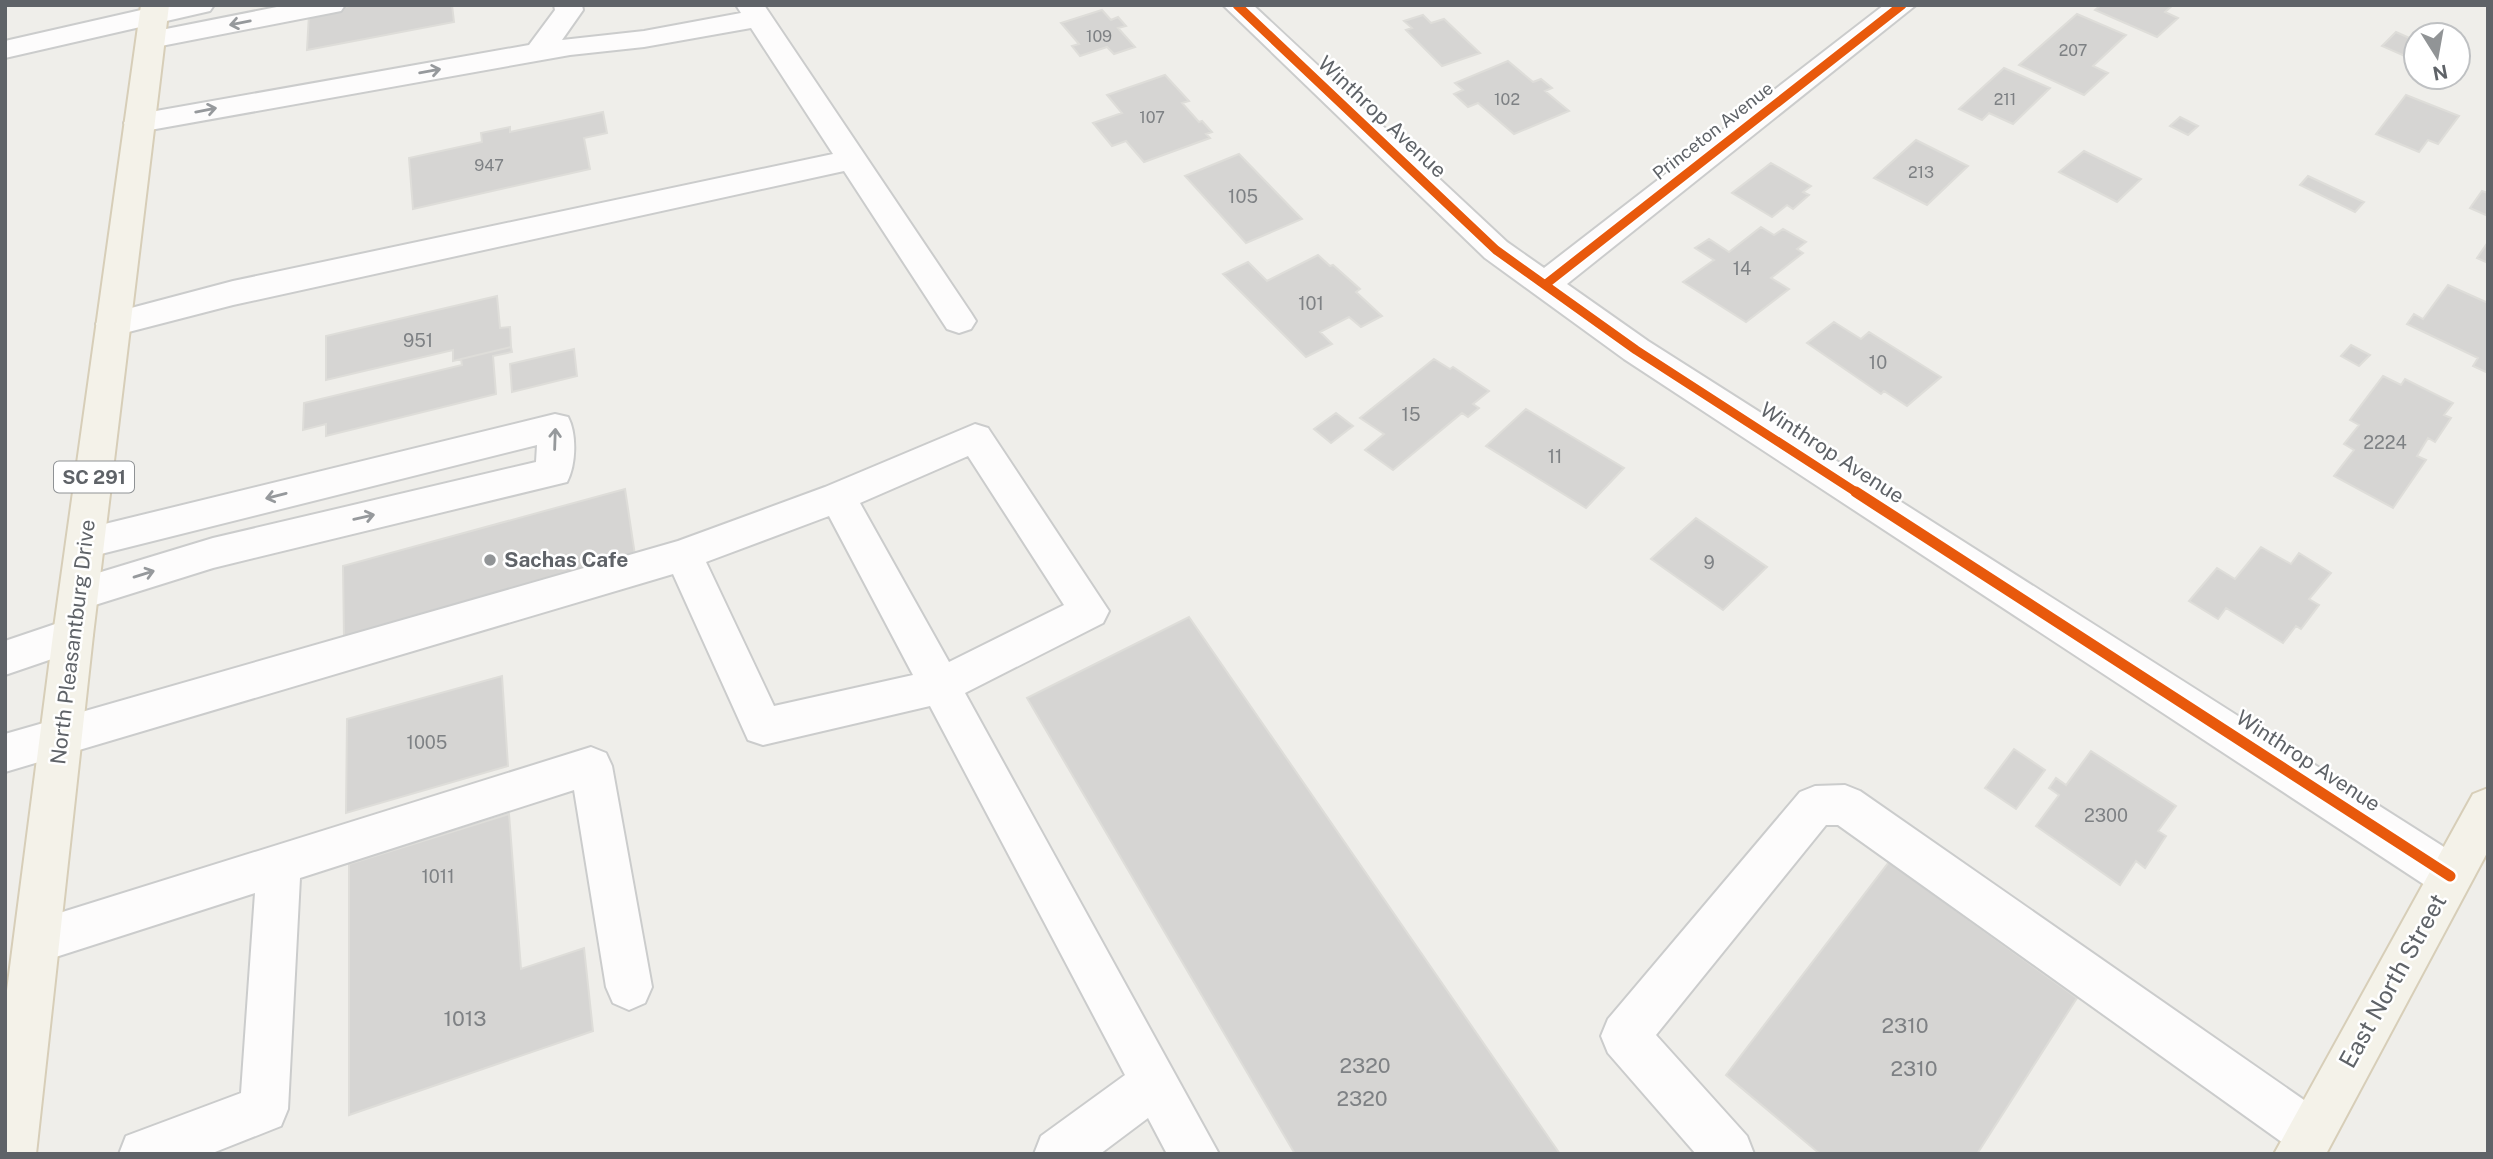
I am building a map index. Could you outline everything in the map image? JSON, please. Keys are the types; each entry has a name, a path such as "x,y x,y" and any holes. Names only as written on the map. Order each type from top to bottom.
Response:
{"main road":[{"name":"North Pleasantburg Drive","path":"11,1154 15,1048 37,941 85,543 153,20"},
{"name":"East North Street","path":"2304,1143 2488,808"}],"street":[{"path":"5,50 153,20 200,5"},
{"path":"153,20 331,5"},
{"path":"539,52 569,10 568,5"},
{"name":"Winthrop Avenue","path":"1237,5 1496,250 1636,350 2450,876"},
{"name":"Princeton Avenue","path":"1546,284 1902,5"},
{"path":"139,123 539,52 644,39 754,11 959,321"},
{"path":"113,324 233,293 851,160"},
{"path":"5,658 76,615 214,553 554,472 555,427 85,543"},
{"path":"5,753 684,555 838,497 975,438 1089,611 940,686 763,727 684,555"},
{"path":"838,497 1194,1154"},
{"path":"37,941 591,766 629,986"},
{"path":"1729,1154 1626,1036 1815,806 1845,805 2304,1143"},
{"path":"144,1154 264,1109 279,864"},
{"path":"1059,1154 1155,1082"}],"building":[{"path":"355,5 452,5 454,22 307,50 309,14"},
{"path":"2101,5 2173,5 2165,12 2178,18 2157,37 2095,10"},
{"path":"1102,10 1111,20 1118,17 1126,26 1118,28 1135,47 1114,54 1107,47 1080,56 1072,46 1079,44 1061,23"},
{"path":"2077,14 2126,35 2093,66 2108,73 2084,95 2019,65"},
{"path":"1423,15 1431,23 1444,19 1480,53 1442,66 1406,30 1412,28 1404,21"},
{"path":"2396,32 2402,35 2402,55 2382,46"},
{"path":"1508,61 1533,82 1541,79 1552,88 1545,91 1569,111 1514,134 1478,103 1468,107 1454,94 1463,90 1455,83"},
{"path":"2004,68 2050,88 2013,124 1989,113 1982,120 1959,109"},
{"path":"1165,75 1189,101 1182,103 1212,132 1206,134 1210,138 1144,162 1126,141 1112,146 1093,123 1122,113 1107,95"},
{"path":"2406,95 2459,116 2438,144 2428,140 2419,152 2376,134"},
{"path":"603,112 607,133 584,138 590,169 413,209 409,158 482,142 481,133 510,127 510,132"},
{"path":"2180,117 2198,126 2188,135 2170,126"},
{"path":"1916,140 1968,166 1927,205 1874,178"},
{"path":"2084,151 2141,179 2117,202 2059,172"},
{"path":"1239,154 1302,219 1246,243 1185,176"},
{"path":"1771,163 1811,186 1803,192 1809,195 1793,209 1787,205 1772,217 1732,193"},
{"path":"2308,176 2364,202 2355,212 2300,185"},
{"path":"2482,191 2488,193 2488,216 2470,208"},
{"path":"1761,227 1774,235 1783,229 1806,242 1797,249 1803,253 1771,278 1789,289 1746,322 1683,282 1714,260 1695,248 1709,239 1729,252"},
{"path":"2488,242 2488,263 2477,258"},
{"path":"1318,255 1360,289 1356,292 1382,316 1361,327 1349,317 1320,332 1332,344 1306,357 1223,274 1248,262 1267,281"},
{"path":"2448,285 2488,303 2488,373 2473,366 2478,358 2407,324 2414,314 2423,319"},
{"path":"497,296 500,328 510,327 511,347 453,361 453,350 326,380 326,336"},
{"path":"1834,322 1861,339 1869,332 1941,377 1907,406 1884,391 1881,394 1807,343"},
{"path":"2351,345 2370,355 2359,366 2341,356"},
{"path":"511,347 512,352 493,356 496,394 326,436 326,424 303,430 304,403 462,365 461,359"},
{"path":"574,349 577,376 512,392 510,364"},
{"path":"1434,359 1450,369 1453,367 1489,391 1473,404 1479,408 1468,417 1462,413 1393,470 1365,450 1384,434 1360,418"},
{"path":"2383,376 2401,385 2405,379 2453,403 2444,415 2451,418 2435,442 2428,438 2417,456 2426,460 2393,508 2334,476 2354,450 2344,444 2359,425 2350,420"},
{"path":"1526,409 1624,468 1586,508 1486,446"},
{"path":"1336,413 1353,426 1331,443 1314,429"},
{"name":"Sachas Cafe","path":"625,489 635,555 344,637 343,566"},
{"path":"1696,518 1767,567 1723,610 1651,559"},
{"path":"2261,547 2291,564 2299,553 2331,573 2309,599 2319,605 2301,629 2296,626 2283,643 2226,608 2218,619 2189,601 2217,568 2235,579"},
{"path":"1189,617 1560,1154 1295,1154 1027,698"},
{"path":"502,676 508,766 346,813 347,719"},
{"path":"2014,749 2045,770 2016,809 1985,788"},
{"path":"2091,751 2176,806 2158,831 2166,836 2145,868 2136,861 2120,885 2036,826 2059,795 2049,788 2056,778 2066,785"},
{"path":"509,814 521,969 584,948 593,1031 349,1115 349,864"},
{"path":"1889,862 2077,998 1977,1154 1820,1154 1726,1075"}],"cycle path":[{"path":"1237,5 1496,250 1636,350 2450,876"},
{"path":"1546,284 1902,5"}],"place":[{"name":"Sachas Cafe","path":"490,560"}]}
